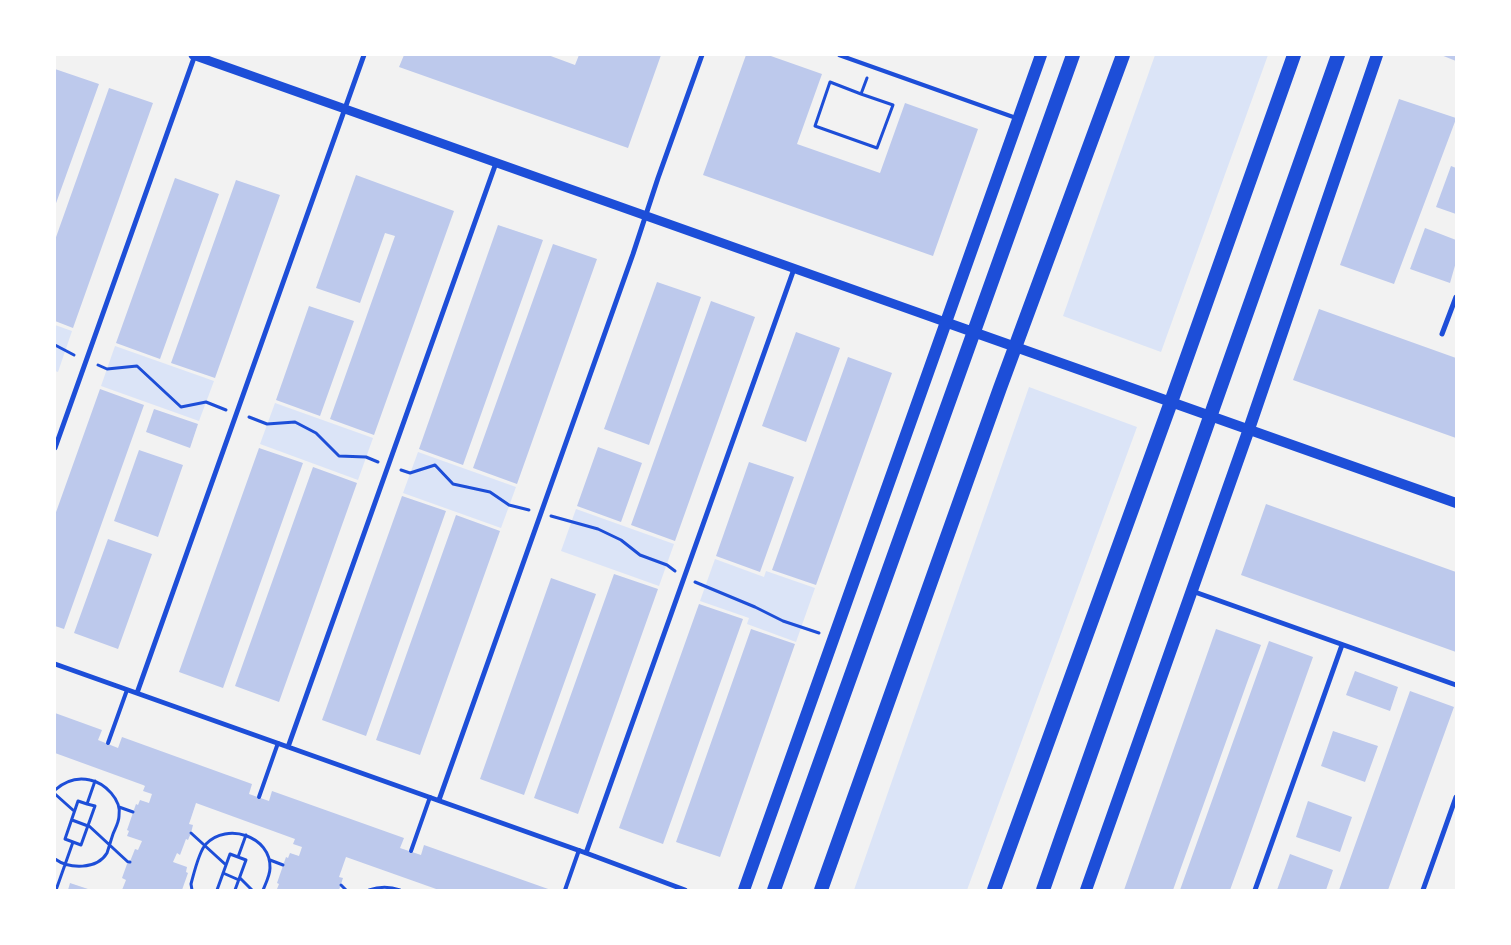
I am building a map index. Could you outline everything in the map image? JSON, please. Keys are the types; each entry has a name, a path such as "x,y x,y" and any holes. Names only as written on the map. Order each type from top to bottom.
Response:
{"highway":[{"path":"774,890 1073,55"},
{"path":"821,890 1000,388 1122,55"},
{"path":"994,890 1171,402 1294,55"},
{"path":"1043,890 1338,55"}],"main road":[{"path":"744,890 1040,55"},
{"path":"1086,890 1249,429 1377,55"},
{"path":"946,322 1456,503"}],"street":[{"path":"55,448 194,55 946,322"},
{"path":"137,693 364,55"},
{"path":"439,800 702,55"},
{"path":"288,747 496,163"},
{"path":"586,853 794,269"},
{"path":"1442,334 1456,297"},
{"path":"1192,591 1456,685"},
{"path":"1255,890 1342,645"},
{"path":"55,664 579,850 685,890"},
{"path":"1423,890 1456,797"}],"lane":[{"path":"839,55 1018,118"},
{"path":"108,743 127,690"},
{"path":"259,797 278,743"},
{"path":"411,851 430,797"},
{"path":"565,890 579,850"}],"path":[{"path":"861,94 871,66"},
{"path":"830,82 861,94 893,105 877,148 815,126 830,82"},
{"path":"55,345 107,368 137,366 181,407 206,402 267,424 295,422 316,433 339,456 366,457 410,473 435,465 453,484 490,492 510,505 541,512 598,530 621,540 640,554 667,566 684,577 783,621 833,638"},
{"path":"55,859 65,865 74,867 91,864 99,860 106,854 120,815 115,798 110,791 95,781 77,779 68,782 55,792 74,812"},
{"path":"87,804 95,781"},
{"path":"78,801 95,806 81,845 65,839 74,812 78,801"},
{"path":"118,807 133,812"},
{"path":"72,820 88,825 130,862"},
{"path":"191,833 226,866"},
{"path":"192,890 191,884 204,846 211,839 228,833 246,835 261,844 270,860 271,869 264,890"},
{"path":"238,857 246,835"},
{"path":"56,890 73,842"},
{"path":"217,890 230,854 246,860 235,890"},
{"path":"270,860 283,865"},
{"path":"223,874 240,879 252,890"},
{"path":"185,882 191,884"},
{"path":"341,885 346,890"},
{"path":"369,890 388,886 398,890"}],"shaded area":[{"path":"1155,55 1268,55 1161,352 1063,316"},
{"path":"55,325 72,331 58,372 55,371"},
{"path":"115,346 214,381 199,421 101,386"},
{"path":"1029,387 1137,427 967,890 854,890"},
{"path":"275,403 373,438 358,480 260,444"},
{"path":"418,452 516,487 501,528 403,493"},
{"path":"576,509 674,544 659,586 561,551"},
{"path":"715,559 764,577 766,571 815,588 796,642 747,624 749,618 700,601"}],"building":[{"path":"404,55 548,55 575,65 579,55 661,55 628,148 399,67"},
{"path":"746,55 768,55 822,74 797,144 880,173 905,103 978,129 933,256 703,175"},
{"path":"1441,55 1456,55 1456,61"},
{"path":"55,69 99,84 55,206"},
{"path":"109,88 153,103 73,328 55,321 55,240"},
{"path":"1399,99 1456,119 1394,284 1340,265"},
{"path":"1451,166 1456,168 1456,214 1436,207"},
{"path":"356,175 454,211 374,435 330,419 395,236 385,233 360,303 316,288"},
{"path":"175,178 219,194 160,359 116,343"},
{"path":"236,180 280,195 215,378 171,363"},
{"path":"498,225 543,240 463,465 419,449"},
{"path":"1425,228 1456,240 1456,262 1450,283 1410,269"},
{"path":"553,244 597,259 517,484 473,468"},
{"path":"657,282 701,297 649,445 604,429"},
{"path":"711,301 755,317 675,541 631,525"},
{"path":"309,306 354,321 320,416 276,400"},
{"path":"1319,309 1456,358 1456,438 1293,380"},
{"path":"796,332 840,348 806,442 762,426"},
{"path":"848,357 892,373 816,585 772,570"},
{"path":"100,389 144,405 64,629 55,626 55,515"},
{"path":"154,409 198,424 190,448 146,432"},
{"path":"598,447 642,463 621,522 577,506"},
{"path":"259,448 303,463 223,688 179,672"},
{"path":"139,450 183,465 158,537 114,521"},
{"path":"749,462 794,477 760,572 716,556"},
{"path":"313,467 357,483 279,702 235,686"},
{"path":"402,496 446,511 366,736 322,720"},
{"path":"1266,504 1456,572 1456,652 1241,575"},
{"path":"456,515 500,531 420,755 376,740"},
{"path":"108,539 152,554 118,649 74,633"},
{"path":"614,574 658,589 578,814 534,798"},
{"path":"551,578 596,594 524,795 480,779"},
{"path":"699,604 743,619 663,844 619,828"},
{"path":"751,629 795,644 720,857 676,842"},
{"path":"1216,629 1261,645 1173,890 1124,890"},
{"path":"1269,641 1313,657 1242,857 1230,890 1180,890"},
{"path":"1355,671 1398,687 1390,711 1346,695"},
{"path":"1410,691 1454,707 1388,890 1339,890"},
{"path":"55,713 102,730 98,740 118,748 122,737 252,784 249,794 269,801 272,791 404,838 400,848 421,855 424,845 551,890 439,890 346,857 339,877 343,878 339,890 279,890 277,889 279,884 277,883 286,857 288,858 290,853 299,856 302,847 293,844 295,839 196,803 189,824 193,825 191,833 188,840 186,839 180,855 177,853 173,862 187,867 186,872 188,873 182,890 122,890 126,880 122,878 127,864 129,864 135,849 138,850 142,841 127,836 129,831 127,830 136,804 138,805 140,800 149,803 152,794 143,791 145,786 143,785 55,753"},
{"path":"1333,731 1378,746 1365,782 1321,766"},
{"path":"1308,801 1352,817 1340,852 1296,837"},
{"path":"1290,854 1333,870 1326,890 1277,890"},
{"path":"70,883 91,890 68,890"}]}
